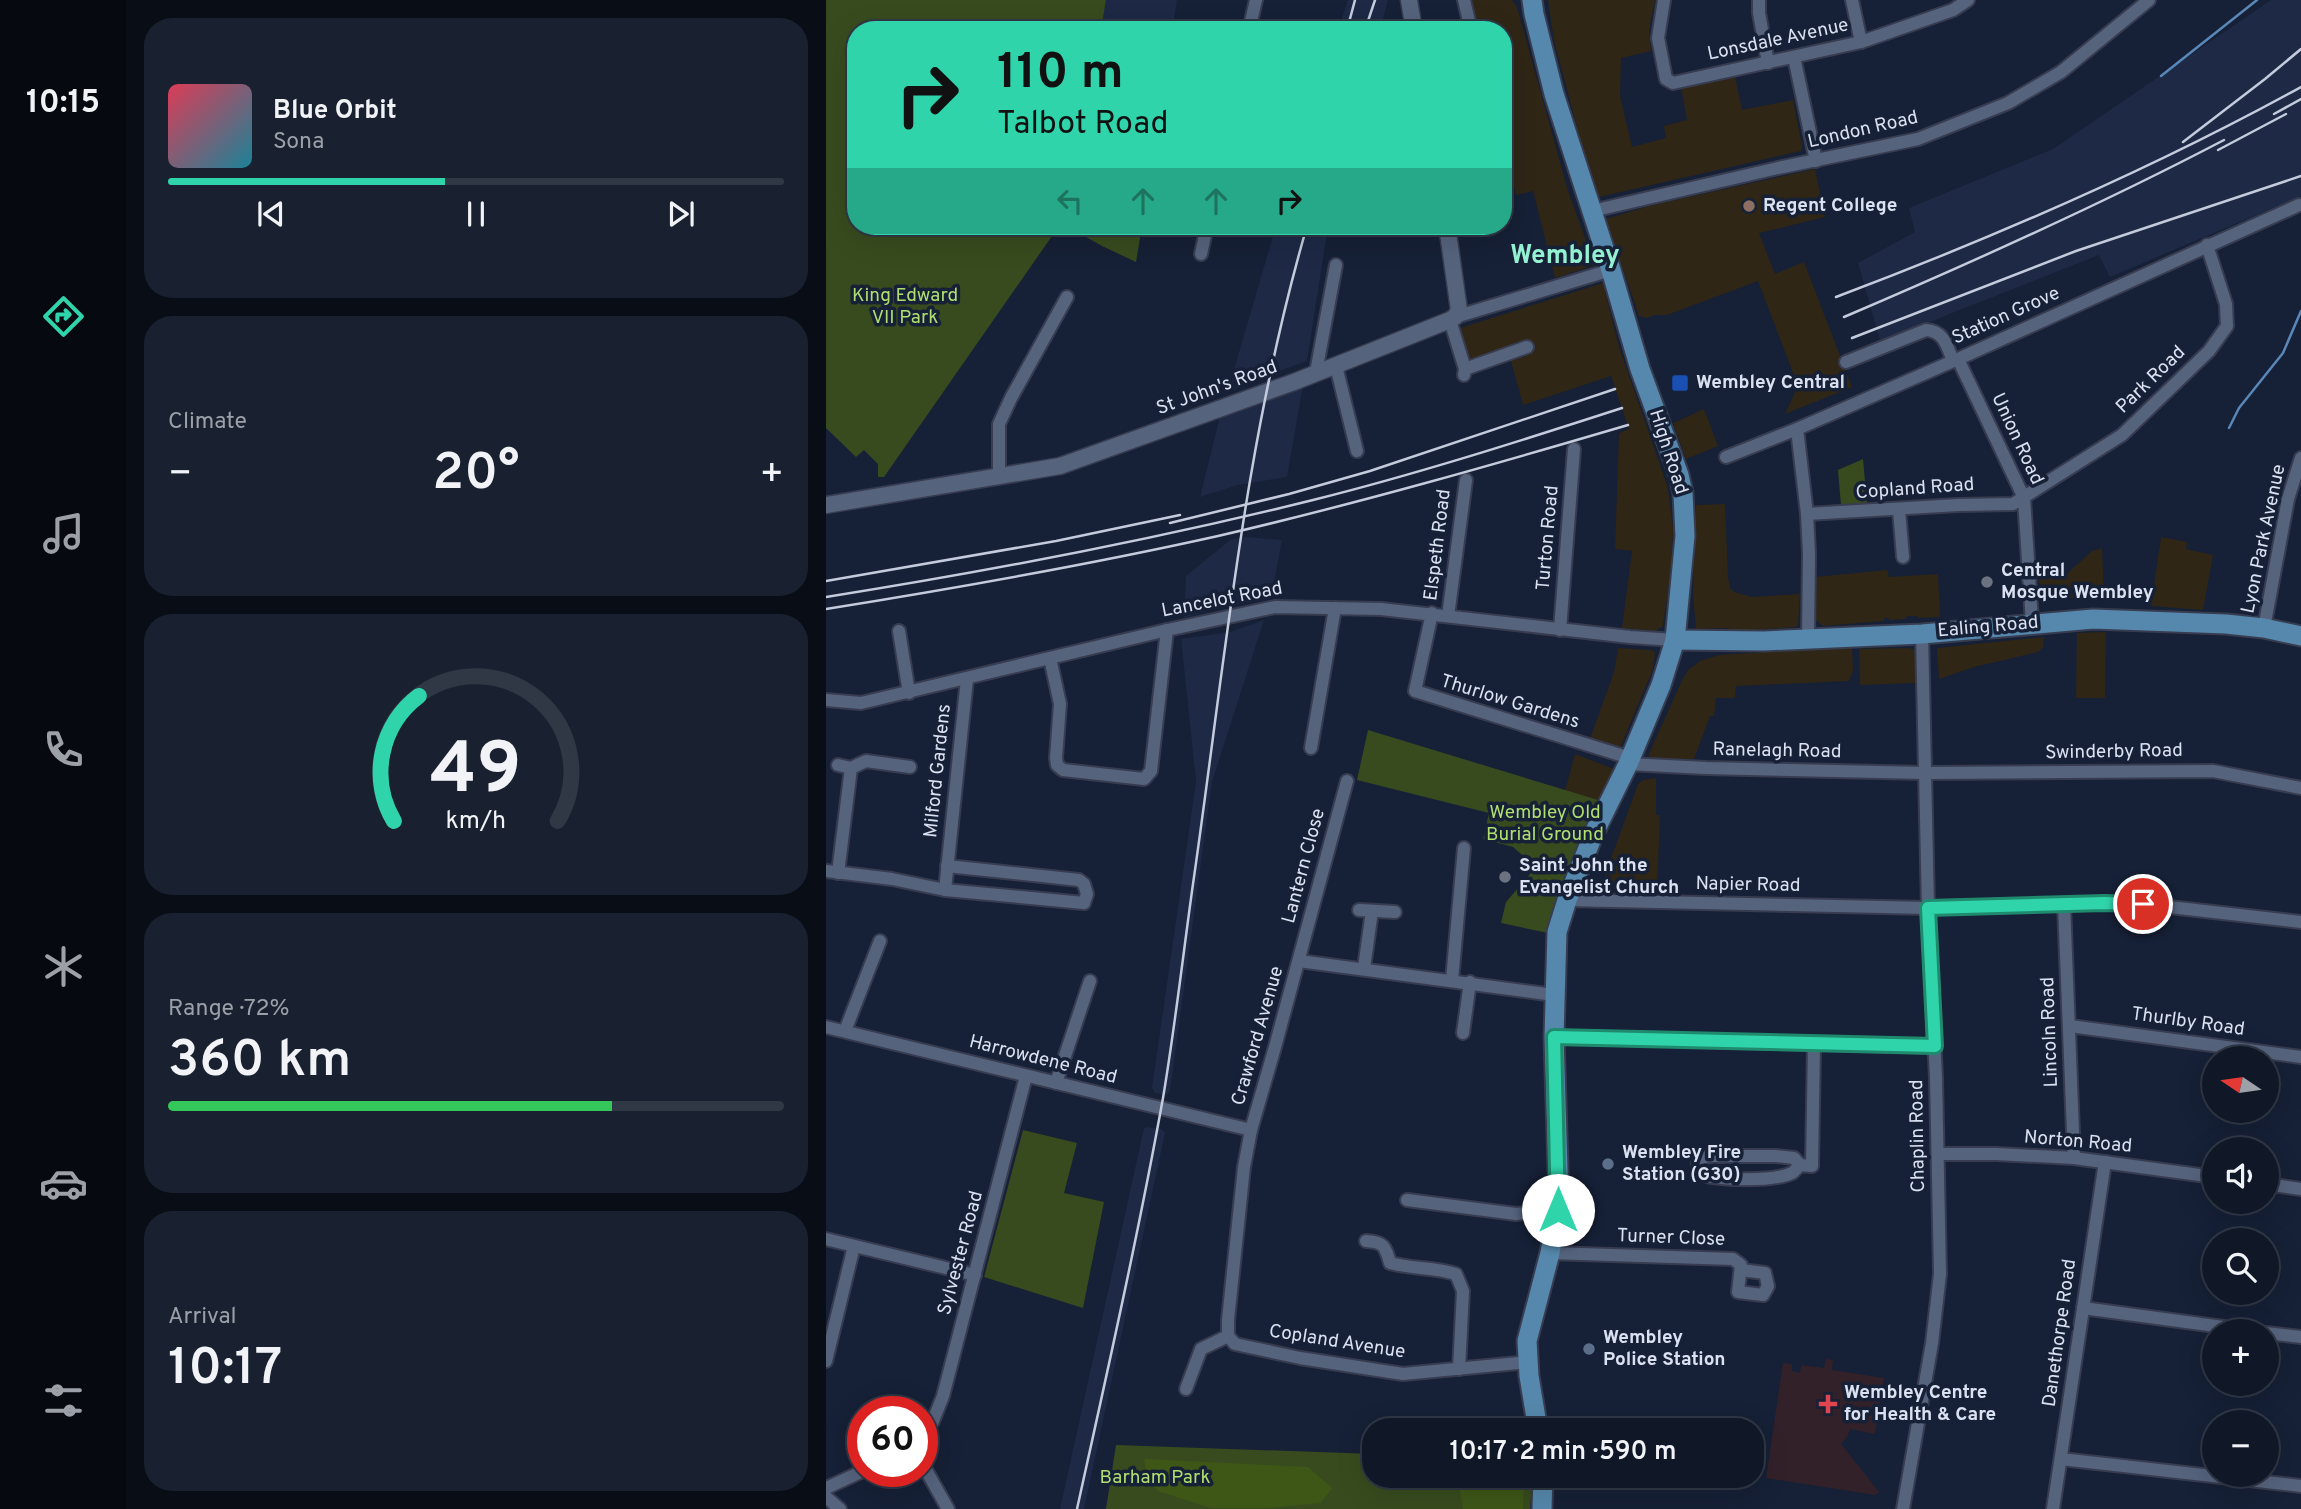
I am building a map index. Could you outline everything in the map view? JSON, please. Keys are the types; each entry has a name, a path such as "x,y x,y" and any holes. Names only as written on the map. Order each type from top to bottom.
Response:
{"main road":[{"name":"High Road","path":"1532,0 1554,94 1612,270 1640,369 1679,475 1684,493 1685,536 1675,640 1664,677 1629,761 1594,833 1557,932 1554,1037 1558,1210 1550,1253 1527,1341 1536,1418"},
{"name":"Ealing Road","path":"1675,640 1710,642 1922,634 2104,619 2226,624 2301,636"},
{"path":"1542,1509 1543,1488"}],"street":[{"path":"1251,21 1256,0"},
{"path":"1409,0 1412,21"},
{"path":"1464,0 1469,21"},
{"name":"Lonsdale Avenue","path":"1664,0 1658,38 1666,79 1673,83 1861,42 1953,10 1968,0"},
{"path":"1759,0 1768,63"},
{"path":"1852,0 1861,42"},
{"name":"London Road","path":"1592,211 1918,139 2008,103 2062,72 2149,0"},
{"path":"1794,57 1816,161"},
{"name":"Station Grove","path":"1726,457 1956,360 2299,205"},
{"path":"1201,254 1205,235"},
{"path":"1448,235 1459,310 1453,319 1464,372 1527,347"},
{"name":"Park Road","path":"2024,498 2122,435 2209,351 2227,327 2226,304 2207,245"},
{"path":"1317,372 1336,265"},
{"name":"St John's Road","path":"826,505 1060,466 1294,382 1453,319 1612,270"},
{"path":"999,477 999,424 1067,296"},
{"name":"Union Road","path":"1846,362 1926,330 1936,330 1941,334 2024,498 2032,623"},
{"path":"1336,366 1357,451"},
{"path":"1797,429 1807,514 1810,587 1808,639"},
{"name":"Turton Road","path":"1560,630 1574,449"},
{"name":"Lyon Park Avenue","path":"2264,628 2288,499 2301,458"},
{"name":"Elspeth Road","path":"1448,616 1466,480"},
{"name":"Copland Road","path":"1807,514 2013,504 2024,498"},
{"path":"1899,510 1903,557"},
{"name":"Lancelot Road","path":"826,700 861,703 1275,607 1432,614 1560,630 1675,640"},
{"path":"1311,748 1335,608"},
{"name":"Thurlow Gardens","path":"1432,614 1415,691 1629,761"},
{"path":"1049,658 1060,704 1057,765 1063,770 1144,779 1151,771 1167,630"},
{"path":"899,631 909,693"},
{"name":"Chaplin Road","path":"1903,1509 1932,1343 1940,1274 1922,634"},
{"name":"Milford Gardens","path":"945,890 967,679"},
{"path":"832,872 844,767 866,761 910,767"},
{"name":"Ranelagh Road","path":"1629,761 1706,768 1925,774"},
{"name":"Swinderby Road","path":"1925,774 2213,771 2301,788"},
{"name":"Lantern Close","path":"1299,961 1347,782"},
{"path":"1452,981 1464,848"},
{"name":"Milford Gardens","path":"832,872 892,879 945,890 1084,903 1087,894 1084,884 1079,880 947,866"},
{"name":"Napier Road","path":"1567,900 1928,908 2143,904 2301,922"},
{"name":"Lincoln Road","path":"2064,904 2074,1158"},
{"path":"1359,910 1395,912"},
{"path":"1364,968 1372,911"},
{"path":"845,1031 880,940"},
{"name":"Crawford Avenue","path":"1228,1336 1239,1217 1251,1130 1299,961 1554,995"},
{"path":"1056,1083 1090,981"},
{"path":"1463,1032 1470,982"},
{"name":"Thurlby Road","path":"2070,1026 2301,1057"},
{"name":"Harrowdene Road","path":"826,1027 1251,1130"},
{"path":"1554,1037 1935,1046"},
{"path":"1806,1166 1814,1044"},
{"name":"Sylvester Road","path":"938,1408 1026,1076"},
{"name":"Norton Road","path":"1938,1154 2074,1158 2202,1175"},
{"path":"1710,1156 1775,1156 1794,1158 1806,1166 1773,1177 1736,1179 1702,1175 1698,1162 1710,1156"},
{"name":"Danethorpe Road","path":"2053,1509 2105,1162"},
{"path":"2279,1186 2301,1189"},
{"path":"1406,1200 1516,1214 1558,1210"},
{"path":"826,1239 975,1275"},
{"path":"1366,1241 1378,1241 1385,1248 1390,1263 1403,1267 1441,1269 1456,1274 1462,1291 1459,1369"},
{"path":"826,1361 854,1246"},
{"name":"Turner Close","path":"1550,1253 1732,1259 1741,1265 1741,1270"},
{"path":"2083,1308 2202,1324"},
{"path":"2279,1334 2301,1337"},
{"path":"1186,1388 1201,1349 1228,1336"},
{"name":"Copland Avenue","path":"1228,1336 1236,1344 1300,1358 1403,1374 1528,1362"},
{"path":"2061,1459 2301,1486"},
{"path":"826,1488 847,1478"},
{"path":"936,1487 948,1509"},
{"path":"826,1497 841,1509"}],"shaded area":[{"path":"1106,0 1177,0 1174,21 1102,21"},
{"path":"1348,0 1388,0 1382,21 1341,21"},
{"path":"1470,0 1512,0 1517,7 1568,191 1595,265 1555,278 1533,191 1516,195 1512,180 1512,21 1475,21"},
{"path":"1548,0 1655,0 1649,30 1651,51 1621,58 1620,96 1632,147 1666,138 1664,126 1687,120 1681,87 1735,76 1742,110 1793,100 1801,151 1599,197 1554,41"},
{"path":"2271,0 2301,0 2301,196 2110,277 2099,255 1881,344 1858,263 1915,232 1909,208 2053,149"},
{"path":"1815,169 1825,217 1759,233 1775,274 1804,262 1852,387 1785,414 1798,386 1758,281 1667,315 1646,318 1639,316 1606,219 1649,206"},
{"path":"1273,235 1327,235 1307,361 1227,393"},
{"path":"1603,283 1618,344 1667,485 1670,503 1673,530 1671,568 1663,626 1656,631 1622,628 1632,551 1615,549 1619,433 1629,429 1611,376 1523,405 1511,361 1531,354 1527,343 1470,362 1460,328"},
{"path":"1303,385 1287,477 1238,485 1200,497 1220,417 1269,401"},
{"path":"1704,409 1718,446 1686,459 1673,423"},
{"path":"1725,504 1730,588 1734,592 1752,597 1800,594 1796,627 1739,631 1728,628 1696,629 1693,595 1696,505"},
{"path":"1246,537 1282,540 1271,599 1218,608 1184,618 1186,576 1230,540"},
{"path":"2161,537 2187,542 2186,549 2213,555 2203,610 2151,606"},
{"path":"2102,548 2104,596 2041,598 2038,575 2068,573 2092,551"},
{"path":"1887,570 1889,577 1938,574 1940,617 1911,616 1890,620 1884,618 1884,621 1823,626 1816,620 1815,577"},
{"path":"1264,620 1212,782 1170,1091 1167,1095 1155,1093 1152,1088 1196,781 1181,639 1230,632"},
{"path":"2106,632 2105,698 2076,698 2077,633"},
{"path":"2044,637 2043,647 2038,652 1974,667 1939,679 1937,648"},
{"path":"1852,647 1853,671 1849,681 1736,686 1735,698 1716,698 1714,716 1710,716 1694,759 1654,759 1648,756 1683,678 1688,670 1700,661 1719,655"},
{"path":"1618,648 1652,650 1655,653 1653,669 1620,748 1590,739 1614,672"},
{"path":"1859,649 1915,650 1916,683 1860,685"},
{"path":"1575,754 1614,769 1598,800 1565,791"},
{"path":"1656,778 1656,815 1660,815 1657,893 1603,893 1600,889 1638,784 1643,780"},
{"path":"1144,1128 1161,1129 1165,1133 1084,1509 1060,1509"},
{"name":"Wembley Centre for Health & Care","path":"1826,1359 1833,1360 1832,1370 1884,1378 1875,1434 1850,1429 1841,1444 1879,1492 1875,1495 1766,1478 1783,1363 1792,1364 1792,1371 1800,1373 1801,1365 1824,1368"}],"green space":[{"name":"King Edward VII Park","path":"826,0 1106,0 1102,21 847,21 847,235 1053,235 884,477 878,477 878,464 864,450 856,457 826,428"},
{"path":"1083,235 1140,235 1136,262"},
{"path":"1863,459 1867,504 1841,505 1838,470"},
{"name":"Wembley Old Burial Ground","path":"1368,730 1598,800 1560,886 1548,933 1501,923 1506,902 1536,867 1513,847 1483,839 1489,813 1357,780"},
{"path":"1023,1130 1077,1143 1064,1193 1104,1202 1083,1308 984,1277"},
{"name":"Barham Park","path":"1116,1445 1362,1454 1362,1488 1532,1488 1530,1509 1106,1509"},
{"path":"1144,1459 1308,1467 1332,1488 1321,1503 1266,1508 1211,1508 1158,1491 1147,1476"},
{"path":"1459,1488 1524,1488 1523,1509 1463,1509"}],"waterway":[{"path":"2161,76 2257,0"},
{"path":"2229,428 2239,408 2283,353 2301,311"}],"railway":[{"path":"1349,21 1355,0"},
{"path":"1368,21 1375,0"},
{"path":"2183,142 2301,49"},
{"path":"1836,297 1955,250 2130,174 2301,87"},
{"path":"2274,114 2301,99"},
{"path":"2218,150 2286,114"},
{"path":"1844,317 2036,232 2224,140"},
{"path":"1852,338 2076,251 2301,176"},
{"path":"1077,1509 1133,1253 1163,1098 1238,553 1267,389 1305,235"},
{"path":"1170,523 1370,471 1615,389"},
{"path":"826,597 1071,554 1253,515 1430,468 1622,408"},
{"path":"826,609 1022,576 1218,536 1424,484 1628,425"},
{"path":"826,581 1056,541 1180,515"}],"place":[{"name":"Regent College","path":"1749,206"},
{"name":"Wembley Central","path":"1680,383"},
{"name":"Central Mosque Wembley","path":"1987,582"},
{"name":"Saint John the Evangelist Church","path":"1505,877"},
{"name":"Wembley Fire Station (G30)","path":"1608,1164"},
{"name":"Wembley Police Station","path":"1589,1349"},
{"name":"Wembley Centre for Health & Care","path":"1828,1404"}],"district":[{"name":"Wembley","path":"1565,256"}],"route":[{"path":"1558,1210 1554,1037 1935,1046 1928,908 2143,904"}]}
